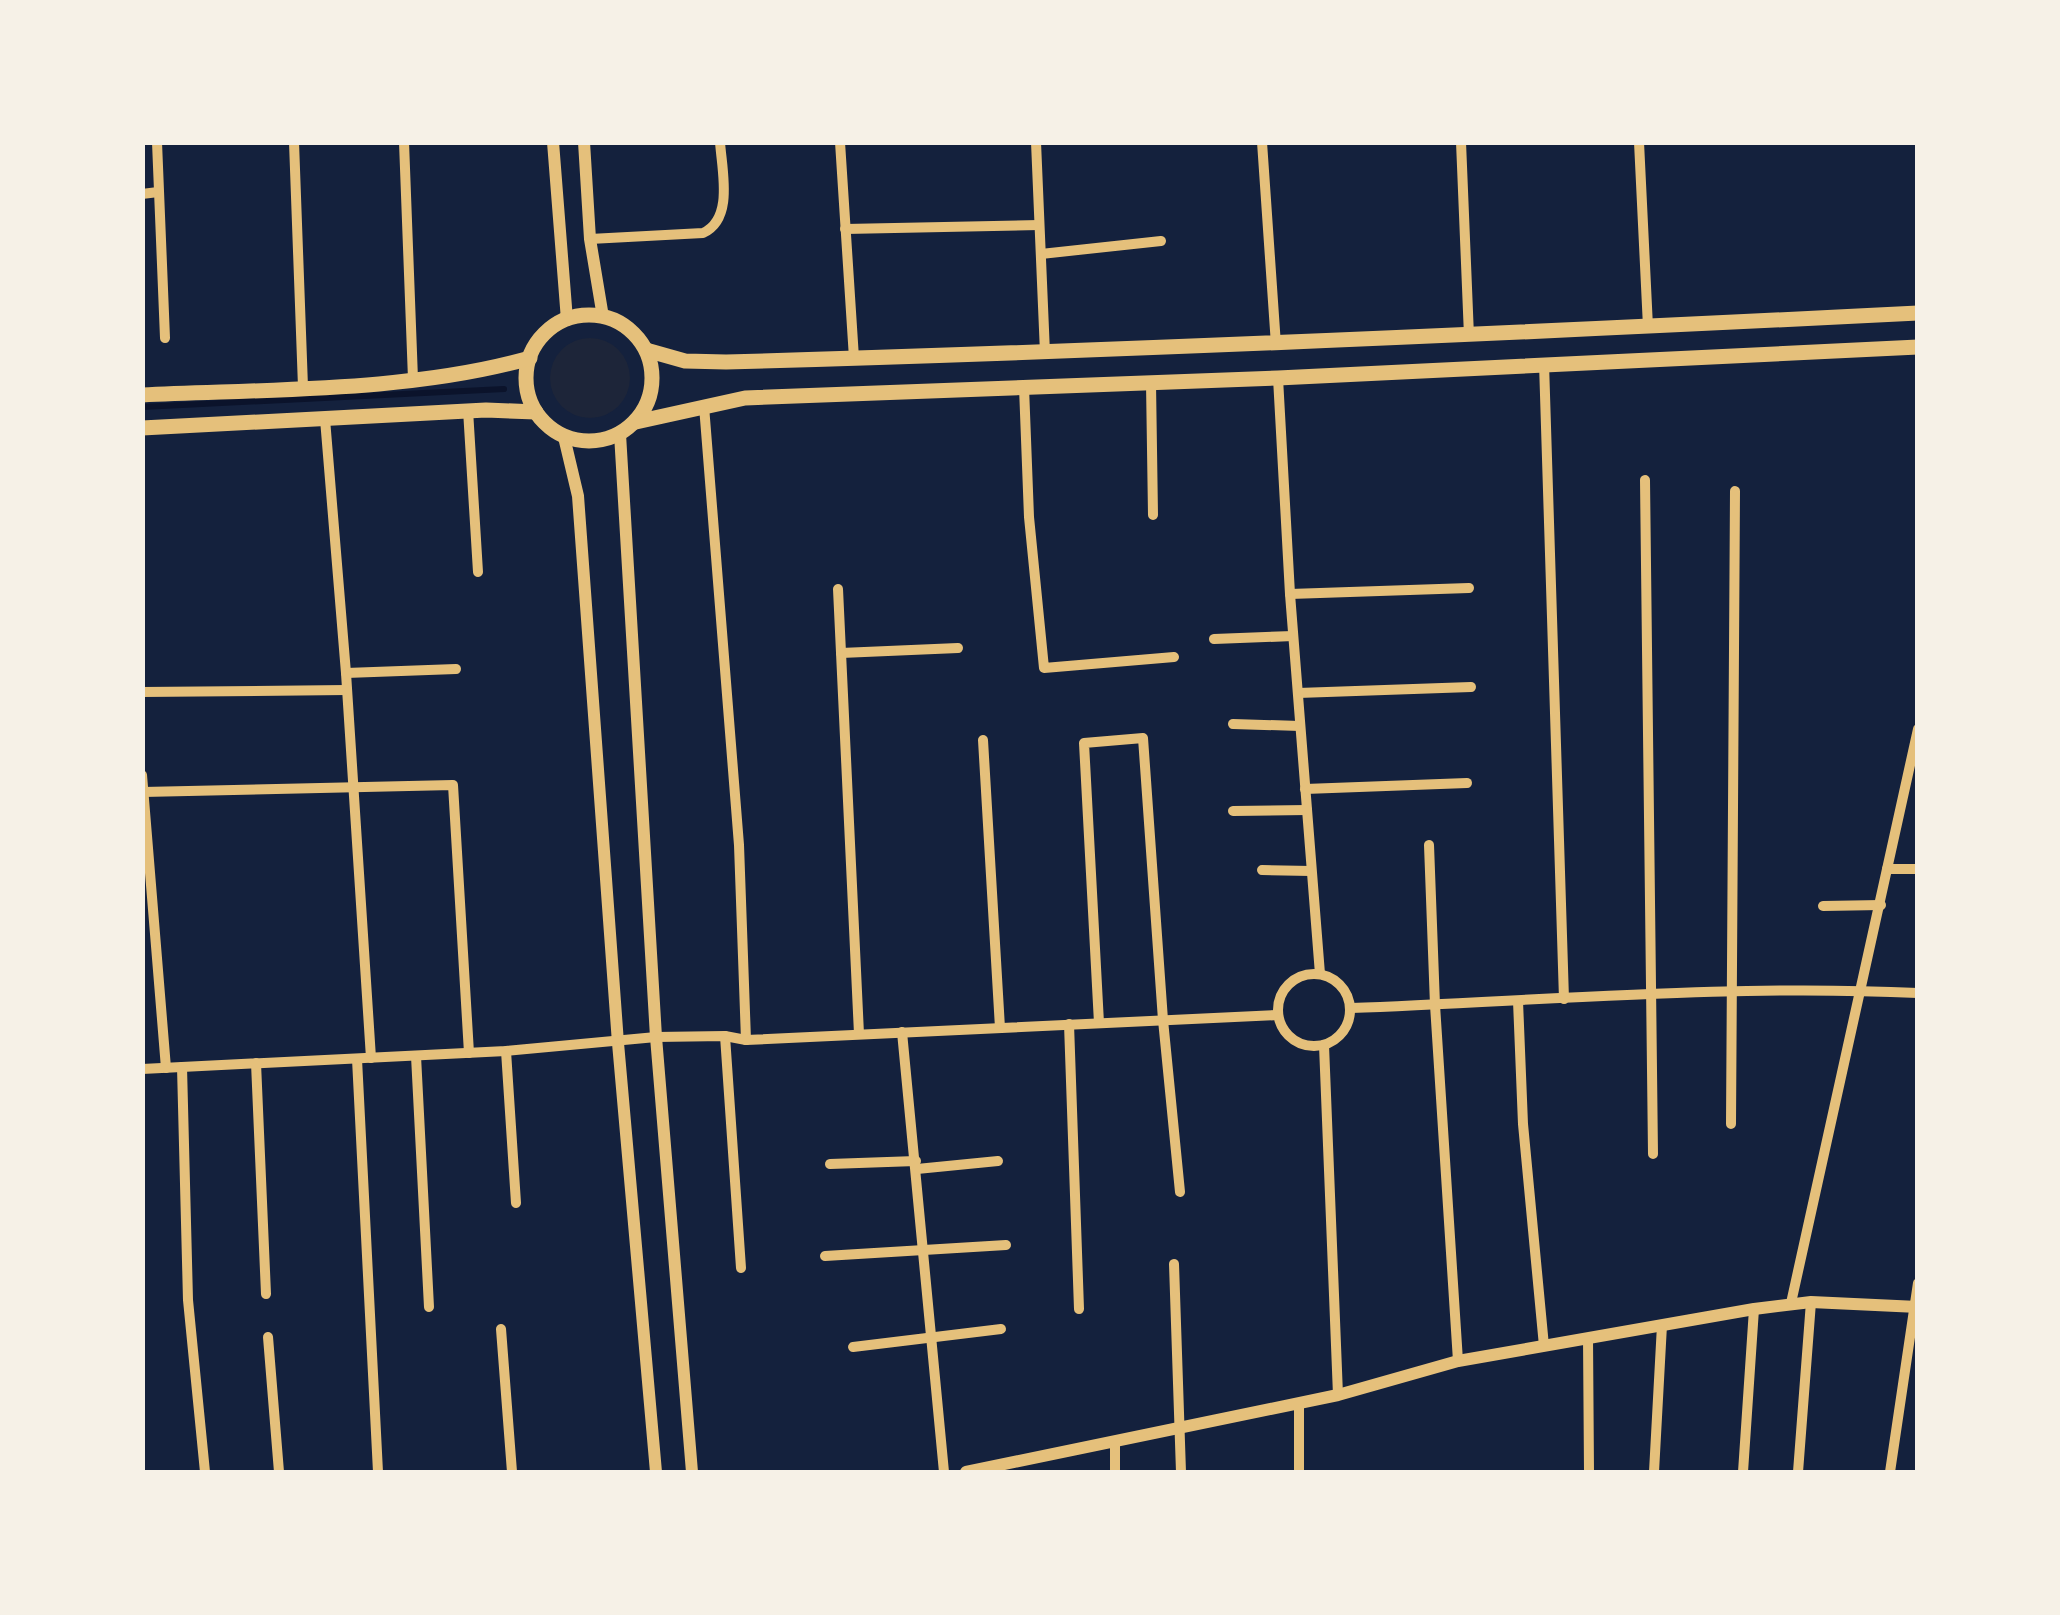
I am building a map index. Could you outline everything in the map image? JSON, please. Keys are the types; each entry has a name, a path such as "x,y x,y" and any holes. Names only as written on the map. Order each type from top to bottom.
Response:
{"main road":[{"path":"646,350 685,361 1045,353 1918,313"},
{"path":"603,317 635,334 652,368 652,388 636,422 620,434 592,442 564,436 548,426 528,395 526,377 538,342 551,328 567,320 603,317"},
{"path":"636,422 745,398 1278,378 1918,347"},
{"path":"142,395 478,373 530,358"},
{"path":"142,428 468,410 536,412"}],"street":[{"path":"157,142 166,338"},
{"path":"404,142 413,379"},
{"path":"553,142 567,320"},
{"path":"584,142 590,238 603,317"},
{"path":"590,238 704,233 715,228 724,197 720,142"},
{"path":"840,142 854,358"},
{"path":"1036,142 1045,353"},
{"path":"1262,142 1276,345"},
{"path":"1461,142 1468,336"},
{"path":"1640,142 1648,327"},
{"path":"294,146 304,387"},
{"path":"142,194 158,192"},
{"path":"846,229 1040,226"},
{"path":"1041,254 1162,241"},
{"path":"1544,363 1564,999"},
{"path":"1278,378 1290,594 1320,974"},
{"path":"1151,383 1153,515"},
{"path":"1024,387 1029,517 1044,668 1174,657"},
{"path":"704,406 740,846 746,1040"},
{"path":"468,410 478,572"},
{"path":"325,419 371,1058"},
{"path":"620,434 656,1037 692,1472"},
{"path":"564,436 578,496 618,1043 656,1472"},
{"path":"1645,480 1653,1154"},
{"path":"1731,1124 1735,491"},
{"path":"1290,594 1468,588"},
{"path":"838,589 859,1034"},
{"path":"1214,639 1294,636"},
{"path":"841,653 958,648"},
{"path":"346,673 456,669"},
{"path":"1298,693 1471,686"},
{"path":"142,692 347,690"},
{"path":"1233,724 1300,726"},
{"path":"1791,1302 1918,728"},
{"path":"1100,1023 1084,743 1143,738 1180,1192"},
{"path":"983,740 1000,1028"},
{"path":"142,775 166,1068"},
{"path":"143,792 454,784 469,1053"},
{"path":"1305,789 1467,784"},
{"path":"1903,789 1918,788"},
{"path":"1233,811 1307,810"},
{"path":"1428,845 1458,1361"},
{"path":"1887,869 1918,868"},
{"path":"1262,870 1311,872"},
{"path":"1823,906 1881,905"},
{"path":"1308,974 1320,974 1338,982 1350,1008 1344,1032 1324,1045 1300,1043 1282,1026 1278,1014 1288,984 1308,974"},
{"path":"1350,1008 1734,992 1918,993"},
{"path":"1518,1002 1523,1124 1544,1346"},
{"path":"142,1069 506,1052 656,1037 725,1036 746,1040 1278,1014"},
{"path":"1068,1024 1078,1309"},
{"path":"902,1032 944,1472"},
{"path":"725,1036 741,1268"},
{"path":"1324,1045 1338,1395"},
{"path":"506,1052 516,1203"},
{"path":"416,1056 429,1307"},
{"path":"357,1058 378,1472"},
{"path":"256,1064 266,1294"},
{"path":"182,1067 188,1300 205,1472"},
{"path":"830,1164 998,1161"},
{"path":"826,1256 1006,1246"},
{"path":"1174,1264 1181,1472"},
{"path":"1890,1472 1918,1283"},
{"path":"966,1472 1011,1468 1338,1395 1458,1361 1791,1302 1915,1308"},
{"path":"1798,1472 1811,1302"},
{"path":"1915,1308 1918,1332"},
{"path":"1743,1472 1754,1309"},
{"path":"1654,1472 1662,1325"},
{"path":"501,1329 512,1472"},
{"path":"852,1347 1001,1329"},
{"path":"268,1337 279,1472"},
{"path":"1588,1338 1589,1472"},
{"path":"1298,1403 1299,1472"},
{"path":"1115,1442 1115,1472"}],"shaded area":[{"path":"590,338 605,341 618,350 627,363 627,393 618,406 605,415 590,418 575,415 562,406 553,393 550,378 553,363 562,350 575,341"}],"waterway":[{"path":"142,407 504,389"}]}
